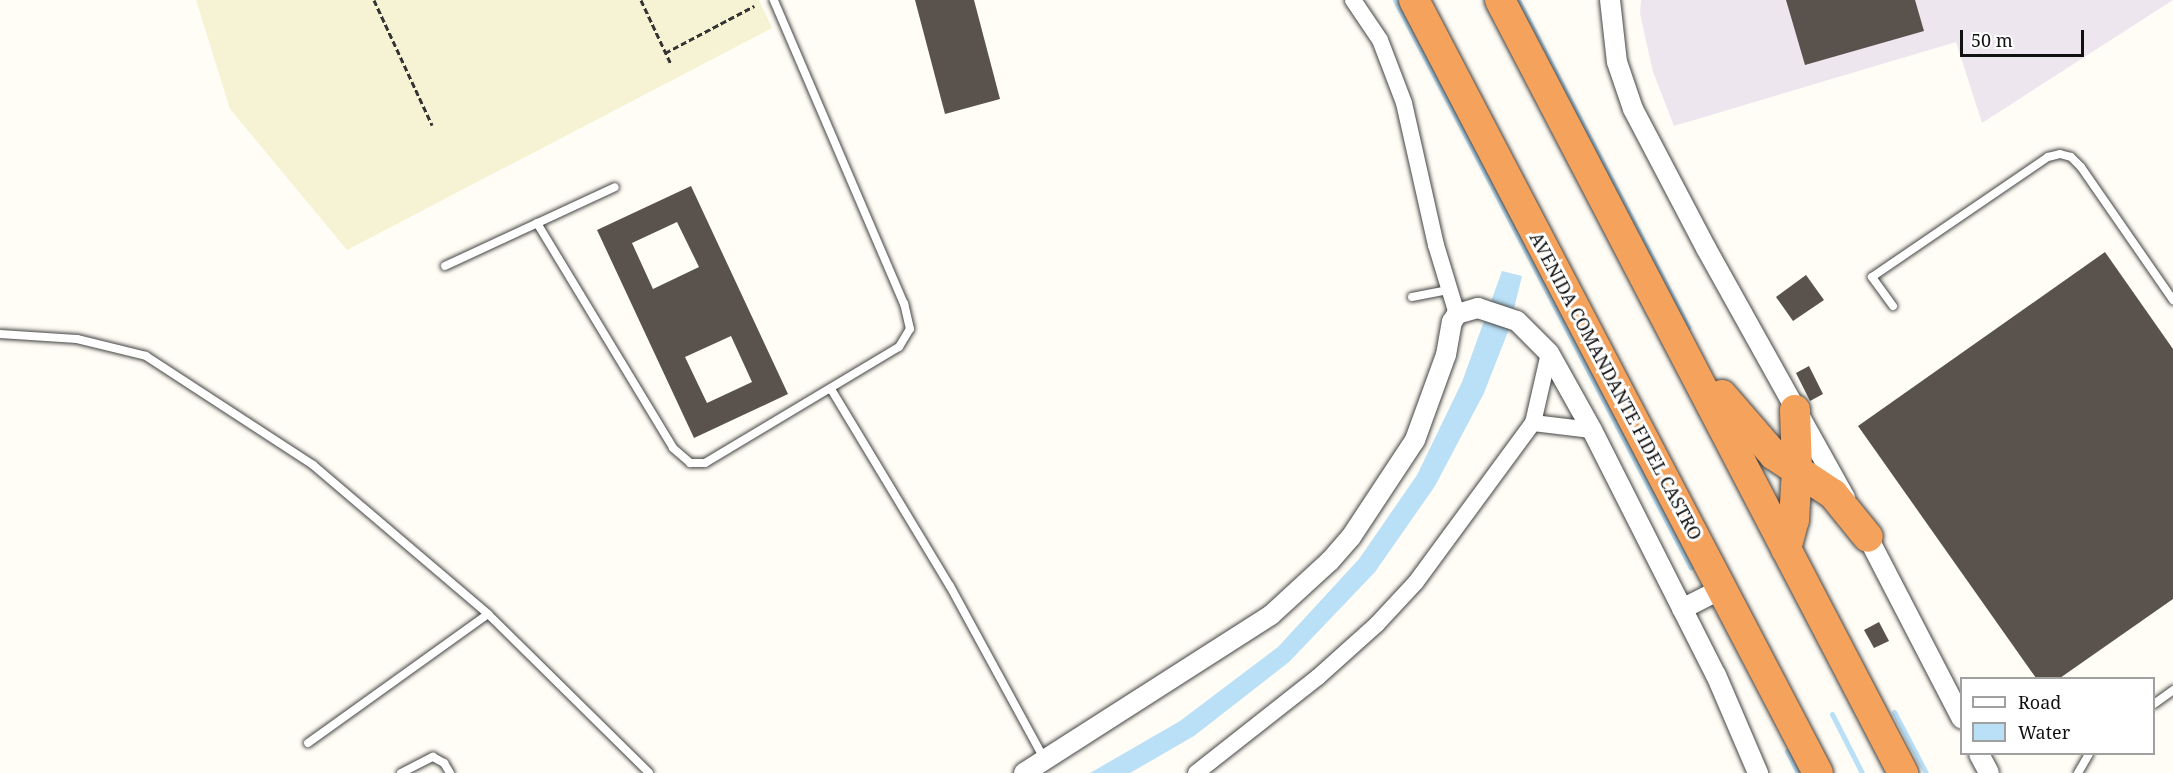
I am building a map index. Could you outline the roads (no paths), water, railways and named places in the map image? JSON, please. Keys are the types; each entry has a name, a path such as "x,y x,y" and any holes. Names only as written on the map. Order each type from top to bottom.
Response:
{"highway":[{"name":"AVENIDA COMANDANTE FIDEL CASTRO","path":"1414,0 1818,773"},
{"path":"1500,0 1669,318 1903,773"},
{"path":"1669,318 1709,378 1754,435 1797,470 1833,494 1850,511 1868,537"},
{"path":"1786,549 1794,520 1797,470 1795,411"},
{"path":"1794,520 1819,500 1850,511"}],"street":[{"path":"1024,773 1271,615 1330,561 1351,537 1415,440 1432,399 1457,314 1449,290 1404,103 1380,40 1353,0"},
{"path":"1610,0 1617,62 1634,109 1795,411 1868,537 1960,715"},
{"path":"1457,314 1478,308 1517,321 1549,353 1592,430 1716,675 1758,773"},
{"path":"1196,773 1318,677 1377,624 1416,582 1533,423 1549,353"},
{"path":"1533,423 1592,430"},
{"path":"1682,609 1723,588"},
{"path":"1980,755 1989,773"}],"lane":[{"path":"537,223 673,448 690,463 705,463 899,347 910,329 904,304 774,0"},
{"path":"1893,306 1872,277 2048,157 2060,154 2071,157 2081,167 2173,300"},
{"path":"445,266 615,188"},
{"path":"1412,297 1449,290"},
{"path":"0,334 77,339 146,356 314,465 488,614 649,773"},
{"path":"831,389 950,586 1045,760"},
{"path":"308,744 488,614"},
{"path":"2155,703 2173,690"},
{"path":"2078,773 2088,755"},
{"path":"401,773 433,757 444,763 450,773"}],"water":[{"path":"1502,271 1522,276 1509,329 1484,393 1435,486 1375,572 1289,662 1194,736 1130,773 1090,773 1180,721 1278,647 1359,559 1417,475 1462,382"}],"waterway":[{"path":"1395,0 1691,568"},
{"path":"1518,0 1688,327"},
{"path":"1894,712 1926,773"},
{"path":"1832,714 1862,773"},
{"path":"1787,751 1798,773"}]}
